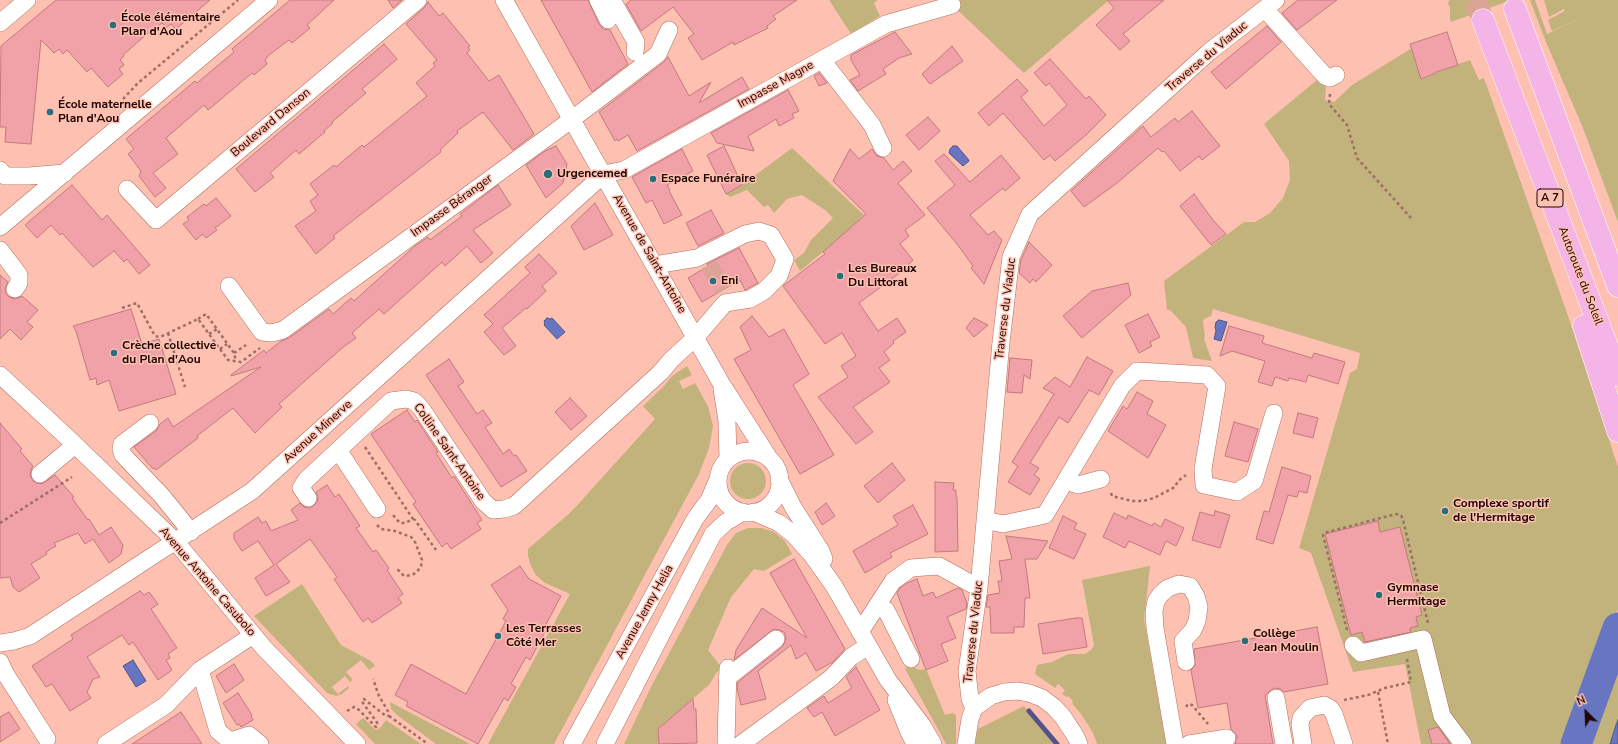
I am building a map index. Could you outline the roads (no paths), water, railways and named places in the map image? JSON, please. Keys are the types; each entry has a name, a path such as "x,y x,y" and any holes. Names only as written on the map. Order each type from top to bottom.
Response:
{"highway":[{"name":"A 7","path":"1515,9 1618,286"},
{"name":"Autoroute du Soleil","path":"1483,20 1618,375"},
{"path":"1555,211 1570,280 1618,431"}],"street":[{"path":"3,20 27,0"},
{"path":"0,227 269,0"},
{"name":"Boulevard Danson","path":"128,190 156,220 418,0"},
{"path":"598,0 608,20"},
{"path":"612,0 636,42 635,52"},
{"name":"Avenue de Saint-Antoine","path":"512,3 571,120 604,174 721,383 769,458"},
{"name":"Impasse Magne","path":"604,174 624,170 886,24 952,4"},
{"path":"1271,5 1325,76 1333,76"},
{"name":"Traverse du Viaduc","path":"974,708 970,700 967,671 979,588 1011,257 1030,214 1209,52 1271,5"},
{"name":"Impasse Béranger","path":"229,286 262,332 272,333 283,330 571,120 658,54 669,30"},
{"path":"822,60 872,125 883,148"},
{"path":"0,170 5,176 65,173"},
{"name":"Avenue Minerve","path":"0,643 14,641 30,636 252,491 604,174"},
{"path":"655,265 703,262 745,234 759,231 771,235 785,259 779,276 764,291 750,299 724,296 696,337"},
{"path":"0,250 19,275 19,283 15,289"},
{"name":"Colline Saint-Antoine","path":"308,498 301,488 306,480 391,401 406,399 414,401 421,408 483,501 492,510 514,506 662,372 671,360 696,337"},
{"path":"985,520 1003,524 1045,515 1122,386 1136,371 1207,375 1217,386 1203,469 1204,485 1237,492 1254,481 1274,413"},
{"name":"Avenue Antoine Casubolo","path":"0,375 176,542 253,635 357,744"},
{"name":"Avenue de Saint-Antoine","path":"721,383 727,421 728,459"},
{"path":"150,423 122,444 121,450 123,455 162,496 191,532"},
{"path":"40,474 75,445"},
{"path":"338,450 377,509"},
{"path":"834,586 821,551 793,507 779,478 776,468 769,458 760,453 748,451 737,453 728,459 721,468 718,479 719,490 724,501 732,508 749,512 779,523 793,534 812,555 834,586 888,680 922,725 933,744"},
{"path":"749,512 765,508 773,500 778,490 779,478"},
{"name":"Avenue Jenny Helia","path":"572,744 695,519 709,500 718,479"},
{"path":"1066,480 1078,484 1101,479"},
{"name":"Avenue Jenny Helia","path":"605,744 714,534 726,522 749,512"},
{"path":"741,744 825,682 851,657 864,639 878,604 893,581 911,568 939,566 979,588"},
{"path":"1175,744 1155,628 1154,612 1156,601 1161,594 1168,588 1179,584 1190,586 1196,596 1199,607 1197,621 1193,630 1183,641 1186,662"},
{"path":"878,604 886,610 911,659"},
{"path":"106,744 166,705 200,670 253,635"},
{"path":"726,744 728,673 776,639"},
{"path":"1353,645 1361,653 1423,639 1442,716 1463,744"},
{"path":"0,662 5,673 47,739"},
{"path":"200,670 218,731 230,741 249,735 260,744"},
{"path":"888,680 908,732 915,744"},
{"path":"966,744 970,719 974,708 992,696 1004,692 1017,691 1029,693 1042,698 1054,707 1063,717 1076,737 1078,744"},
{"path":"1276,698 1284,744"},
{"path":"1303,744 1300,725 1301,718 1310,708 1324,705 1330,708 1334,714 1344,744"},
{"path":"1189,744 1223,738"}],"water":[{"path":"953,146 957,146 969,161 963,166 949,153"},
{"path":"547,318 552,318 565,332 557,339 544,325 544,321"},
{"path":"1219,320 1227,322 1221,341 1214,339 1216,322"},
{"path":"133,660 146,681 136,687 123,666"},
{"path":"1618,720 1618,744 1610,744 1616,725"}],"waterway":[{"path":"1576,744 1618,628"},
{"path":"1029,711 1057,744"}],"tunnel":[{"path":"1475,0 1483,20"},
{"path":"709,265 723,290"}],"place":[{"name":"École élémentaire Plan d'Aou","path":"113,25"},
{"name":"École maternelle Plan d'Aou","path":"50,112"},
{"name":"Urgencemed","path":"548,174"},
{"name":"Espace Funéraire","path":"653,179"},
{"name":"Les Bureaux Du Littoral","path":"840,276"},
{"name":"Eni","path":"713,281"},
{"name":"Crèche collective du Plan d'Aou","path":"114,353"},
{"name":"Complexe sportif de l'Hermitage","path":"1445,511"},
{"name":"Gymnase Hermitage","path":"1379,595"},
{"name":"Les Terrasses Côté Mer","path":"498,636"},
{"name":"Collège Jean Moulin","path":"1245,641"}]}
